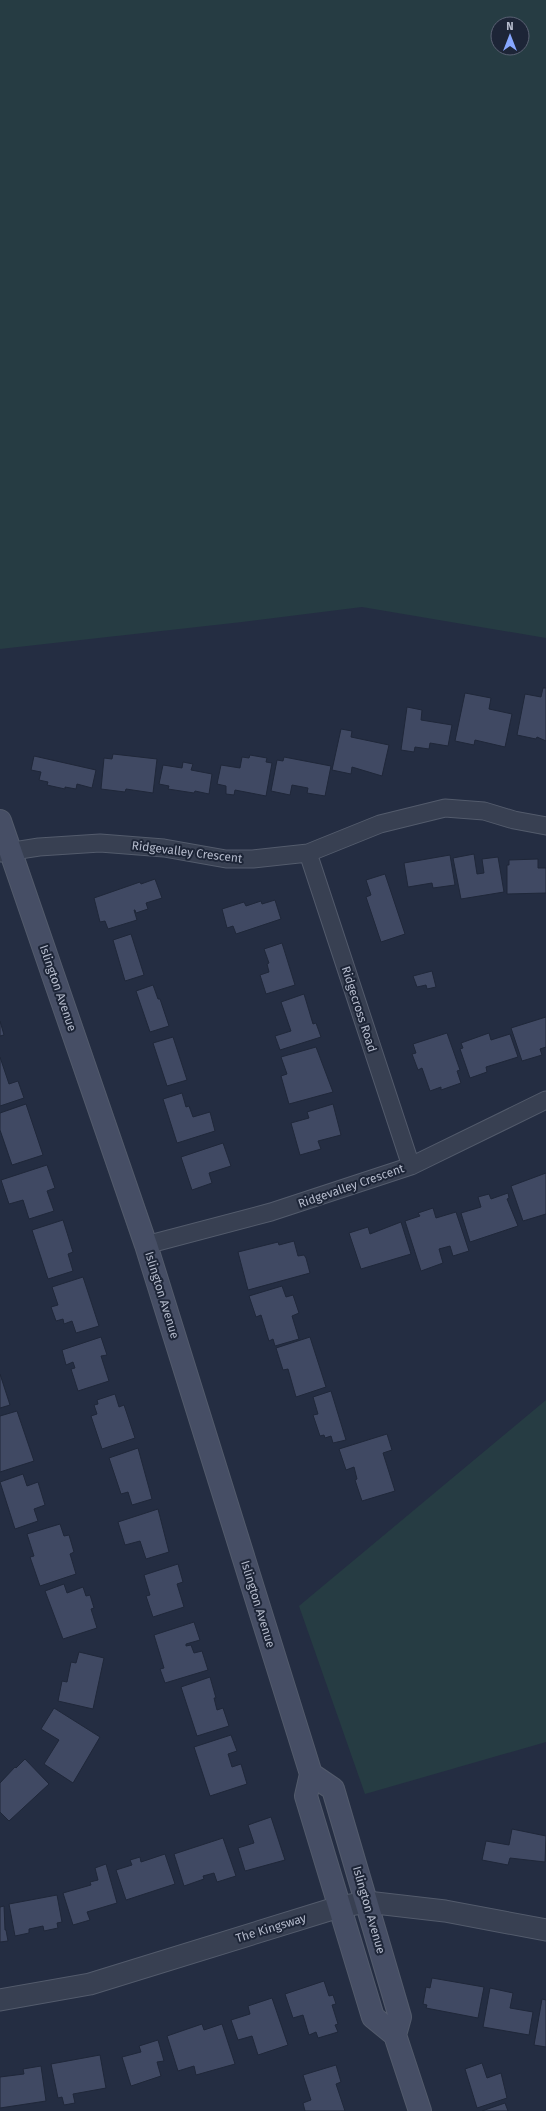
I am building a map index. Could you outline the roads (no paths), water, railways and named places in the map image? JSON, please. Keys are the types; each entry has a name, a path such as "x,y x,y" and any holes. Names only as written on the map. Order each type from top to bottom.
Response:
{"main road":[{"name":"Islington Avenue","path":"0,821 5,852 146,1245 311,1774 333,1789 400,2017 395,2034"},
{"path":"311,1774 306,1796 373,2017 395,2034 420,2111"}],"street":[{"name":"Ridgevalley Crescent","path":"5,852 100,843 164,848 226,859 253,859 308,853 380,824 445,808 484,811 514,820 546,826"},
{"name":"Ridgecross Road","path":"308,853 411,1166"},
{"name":"Ridgevalley Crescent","path":"146,1245 272,1212 411,1166 546,1100"},
{"name":"The Kingsway","path":"0,2000 90,1984 339,1907 367,1902 445,1911 546,1930"}]}
